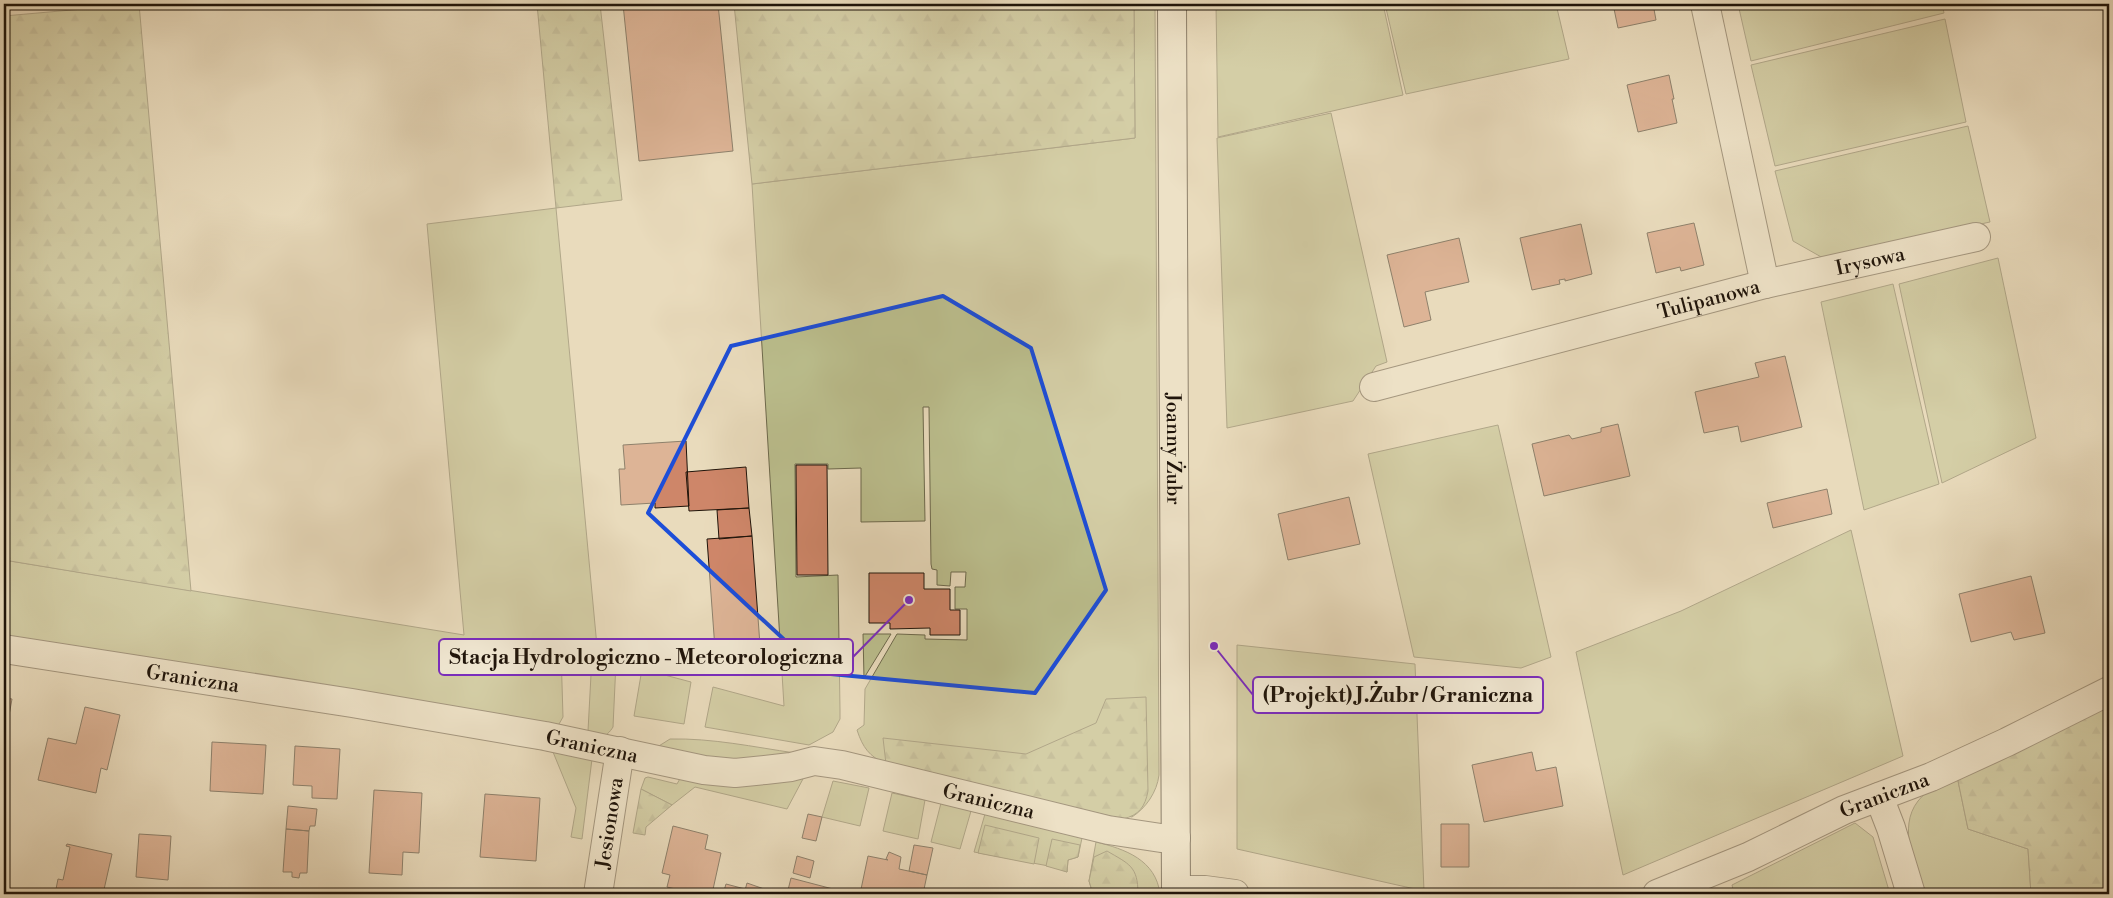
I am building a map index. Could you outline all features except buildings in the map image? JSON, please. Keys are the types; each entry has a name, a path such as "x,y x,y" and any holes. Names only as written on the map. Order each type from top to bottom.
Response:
{"street":[{"name":"Joanny Żubr","path":"1172,4 1176,892"},
{"name":"Tulipanowa","path":"1374,387 1765,284 1705,4"},
{"name":"Irysowa","path":"1765,284 1976,237"},
{"name":"Graniczna","path":"4,649 343,701 545,736 704,770 735,773 791,767 814,761 842,766 1108,830 1161,838 1176,838"},
{"name":"Graniczna","path":"1657,894 1748,857 1844,810 1931,777 2109,692"},
{"name":"Jesionowa","path":"598,894 620,751"},
{"path":"1879,797 1891,828 1911,894"},
{"path":"1176,892 1205,890 1235,894"}],"highlighted area":[{"path":"943,296 1031,348 1106,590 1035,693 820,673 648,513 731,346"}],"green space":[{"path":"139,4 191,591 4,560 4,16"},
{"path":"537,4 600,4 622,200 556,208"},
{"path":"734,4 1134,4 1135,138 752,184"},
{"path":"1134,4 1155,4 1159,775 1150,799 1132,817 886,764 875,758 864,747 857,730 864,725 865,689 897,634 925,635 925,639 967,640 967,609 955,609 955,587 965,587 966,572 951,572 950,586 937,585 937,570 932,569 931,564 929,407 923,407 925,521 861,522 861,468 828,469 828,464 795,464 796,577 838,575 840,719 833,732 809,745 705,727 713,687 784,706 752,184 1135,138"},
{"path":"1216,4 1383,4 1403,95 1218,137"},
{"path":"1385,4 1556,4 1569,59 1406,94"},
{"path":"1738,4 1942,4 1944,13 1751,61"},
{"path":"1945,19 1966,122 1775,166 1751,65"},
{"path":"1331,113 1387,362 1376,366 1353,401 1227,428 1217,138"},
{"path":"1968,126 1990,222 1823,258 1793,241 1775,171"},
{"path":"556,208 598,657 616,662 613,727 605,736 598,737 588,731 592,656 561,651 563,717 553,729 4,639 4,560 464,635 427,224"},
{"path":"1998,258 2036,438 1942,483 1899,284"},
{"path":"1893,284 1939,484 1864,510 1821,302"},
{"path":"1498,425 1551,657 1521,668 1414,657 1368,454"},
{"path":"1851,530 1903,756 1623,875 1576,652 1681,611"},
{"path":"863,634 891,634 864,678"},
{"path":"1237,645 1415,664 1424,891 1237,849"},
{"path":"642,669 691,682 684,724 634,716"},
{"path":"1146,697 1148,791 1145,802 1140,810 1123,819 886,764 883,738 1026,754 1096,723 1106,699"},
{"path":"2109,702 2109,894 2031,894 2028,849 1968,829 1957,776"},
{"path":"670,739 717,741 795,753 744,763 654,749"},
{"path":"523,740 592,759 582,839 571,837 576,808 553,752 522,746"},
{"path":"682,775 804,777 787,809 695,787 672,805 641,789 645,778 648,777 677,784"},
{"path":"1957,776 1968,829 2028,849 2031,894 1924,894 1910,847 1909,823 1912,812 1918,801 1926,793"},
{"path":"833,781 869,788 860,826 822,817"},
{"path":"641,789 672,805 646,827 645,835 633,833"},
{"path":"892,793 925,800 918,839 883,831"},
{"path":"941,803 971,811 960,849 931,842"},
{"path":"985,814 1082,838 1078,857 1068,860 1067,872 1054,867 974,852"},
{"path":"1855,823 1873,837 1890,894 1734,894 1732,885"},
{"path":"985,825 1039,838 1034,864 978,853"},
{"path":"1052,839 1080,845 1078,857 1068,860 1067,872 1046,866"},
{"path":"1096,842 1118,848 1146,864 1157,882 1160,894 1093,894 1089,881"},
{"path":"1107,851 1131,867 1136,877 1138,894 1093,894 1089,881 1094,857"},
{"path":"283,889 347,893 283,894"}],"place":[{"name":"Stacja Hydrologiczno - Meteorologiczna","path":"909,600"},
{"name":"(Projekt) J.Żubr / Graniczna","path":"1214,646"}]}
